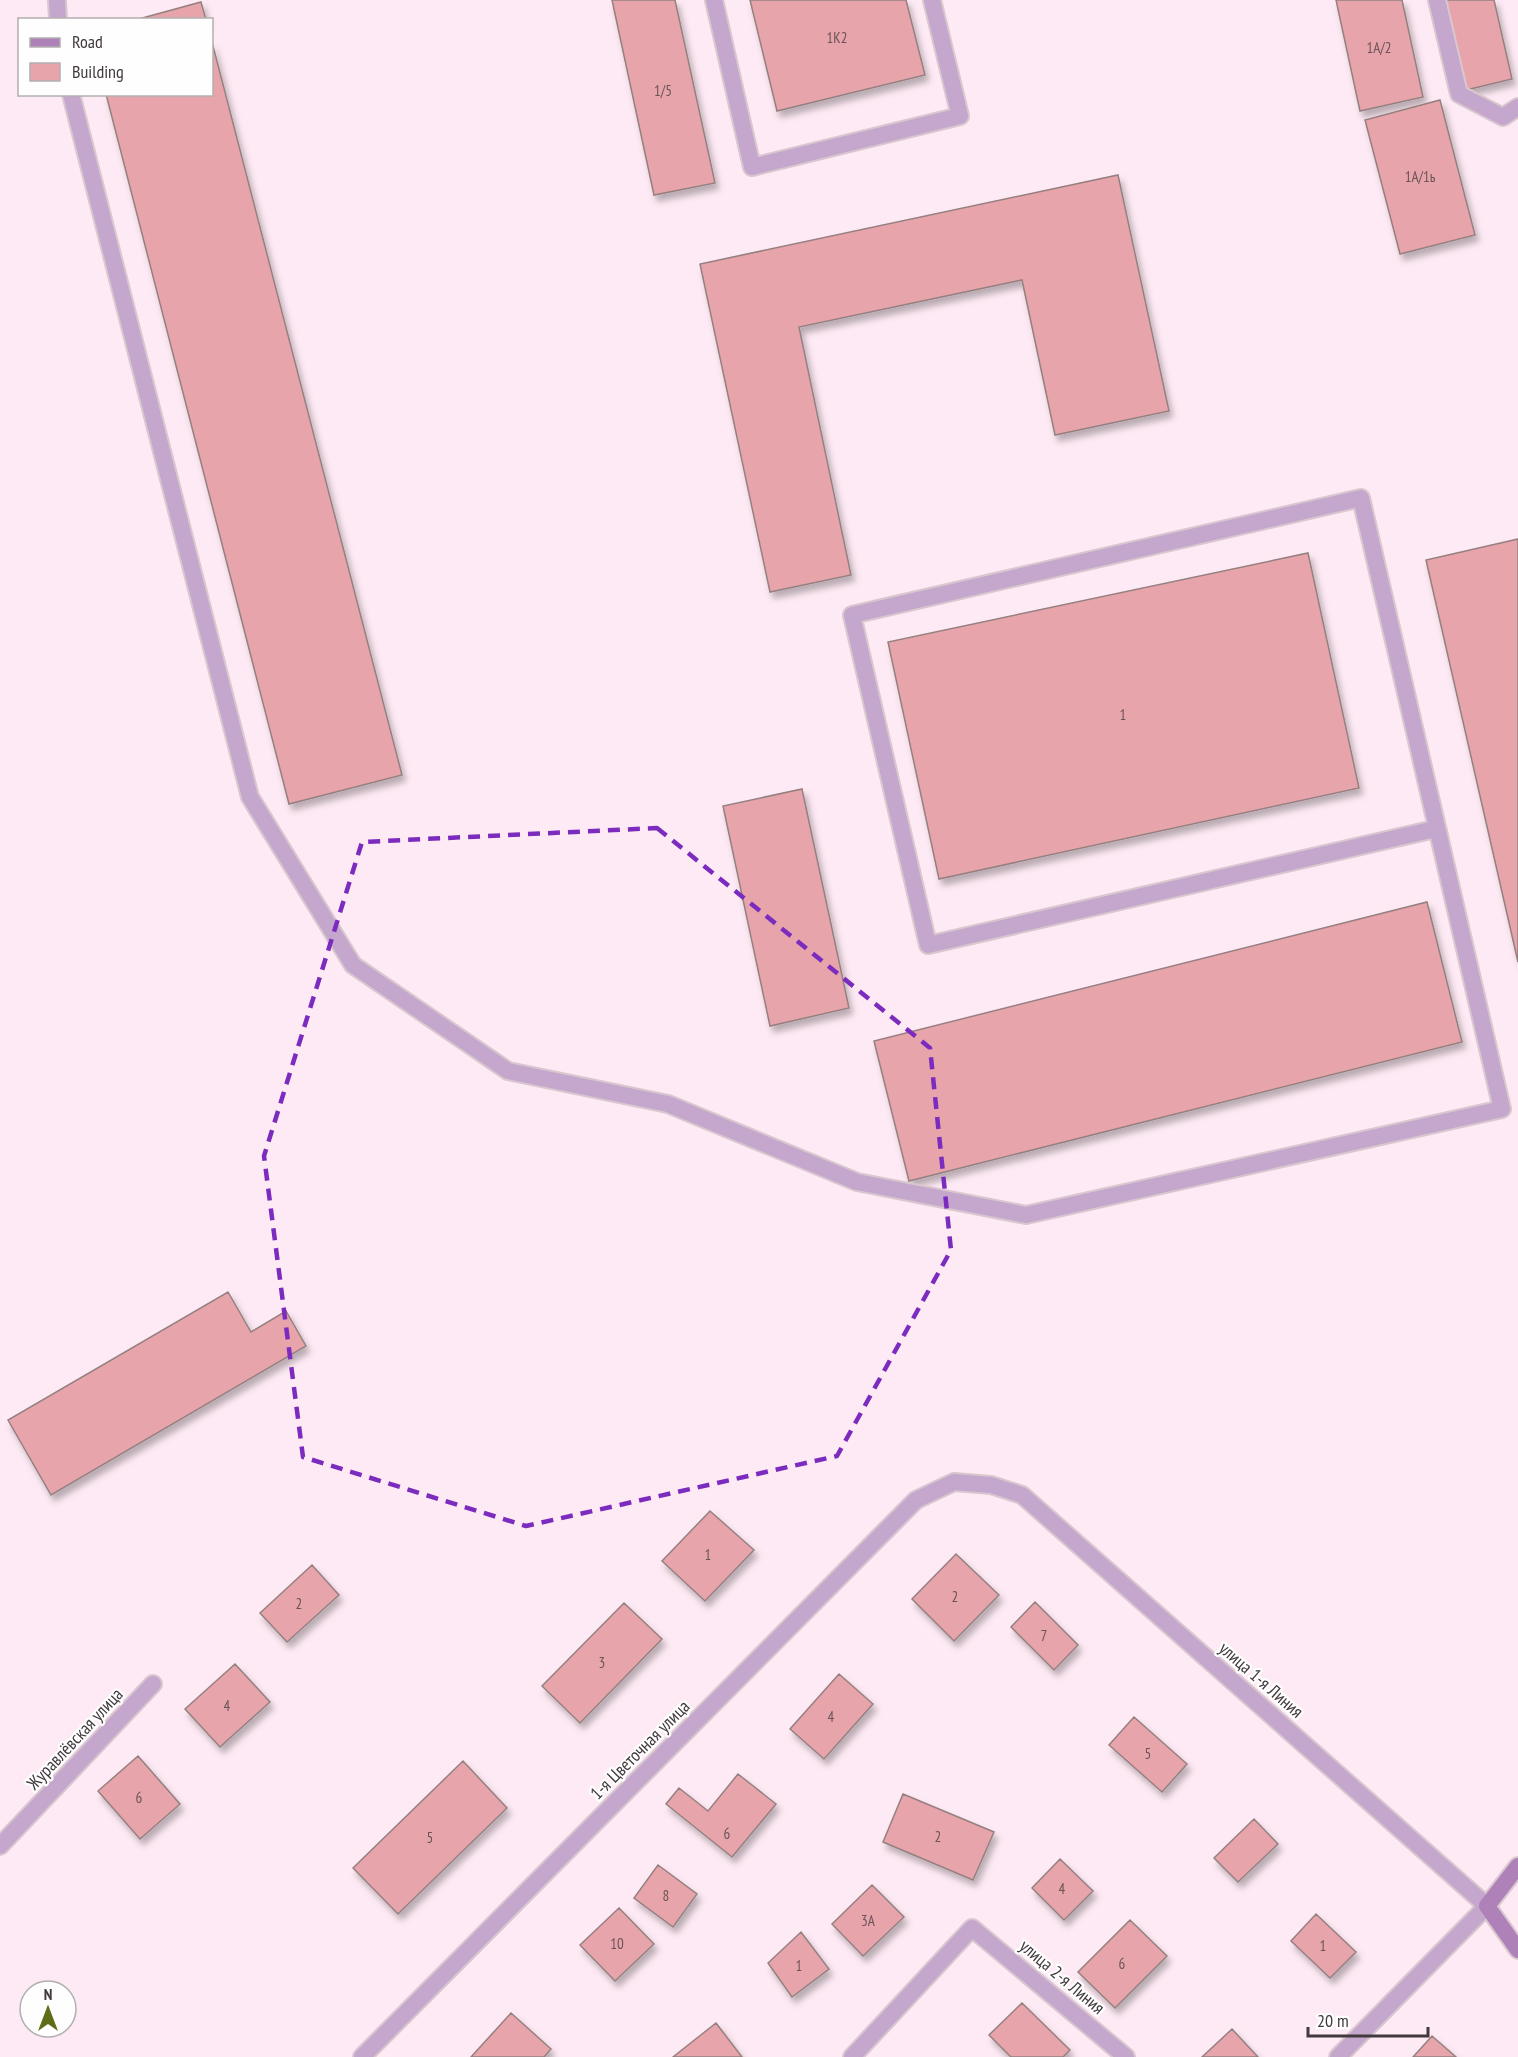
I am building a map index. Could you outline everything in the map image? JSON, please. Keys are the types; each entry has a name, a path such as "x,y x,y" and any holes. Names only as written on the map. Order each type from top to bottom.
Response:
{"main road":[{"path":"1487,1906 1518,1866"},
{"name":"улица 1-я Линия","path":"1487,1906 1518,1950"}],"lane":[{"path":"57,0 58,18"},
{"path":"714,0 752,167 960,116 932,0"},
{"path":"1437,0 1459,94 1503,117 1518,107"},
{"path":"72,96 250,797 352,965 508,1071 668,1104 857,1182 1026,1215 1502,1109 1361,498 852,615 928,945 1436,829"},
{"name":"улица 1-я Линия","path":"954,1482 992,1485 1022,1495 1487,1906"},
{"name":"1-я Цветочная улица","path":"362,2057 916,1500 954,1482"},
{"name":"Журавлёвская улица","path":"0,1846 153,1684"},
{"path":"1338,2057 1487,1906"},
{"name":"улица 2-я Линия","path":"852,2057 972,1928 1126,2057"}],"highlighted area":[{"path":"657,828 930,1048 951,1250 837,1456 526,1526 303,1457 264,1156 362,842"}],"building":[{"path":"612,0 675,0 715,183 654,195"},
{"path":"750,0 906,0 925,75 777,111"},
{"path":"1336,0 1402,0 1423,97 1360,111"},
{"path":"1445,0 1494,0 1512,79 1466,90"},
{"path":"201,2 205,18 142,18"},
{"path":"213,46 402,775 289,804 107,96 213,96"},
{"path":"1440,100 1475,235 1400,254 1365,120"},
{"path":"1118,175 1169,411 1055,435 1022,280 799,327 851,575 770,592 700,264"},
{"path":"1518,539 1518,962 1426,560"},
{"path":"1308,553 1359,788 939,879 888,642"},
{"path":"802,789 849,1008 770,1026 723,806"},
{"path":"1427,902 1462,1042 909,1181 874,1041"},
{"path":"228,1292 251,1332 286,1311 306,1346 51,1495 8,1420"},
{"path":"710,1511 754,1550 705,1601 662,1561"},
{"path":"956,1554 999,1595 954,1641 912,1599"},
{"path":"312,1565 339,1595 287,1642 260,1613"},
{"path":"1035,1602 1078,1645 1054,1670 1011,1627"},
{"path":"624,1603 662,1639 580,1723 542,1686"},
{"path":"235,1664 270,1702 220,1747 185,1709"},
{"path":"839,1674 873,1704 824,1759 790,1729"},
{"path":"1134,1717 1187,1764 1162,1792 1109,1745"},
{"path":"138,1756 180,1804 140,1839 98,1791"},
{"path":"463,1761 507,1808 398,1914 353,1868"},
{"path":"738,1774 776,1804 732,1857 666,1804 679,1788 708,1811"},
{"path":"903,1794 994,1832 973,1880 883,1842"},
{"path":"1254,1819 1278,1844 1238,1882 1214,1858"},
{"path":"1060,1859 1093,1891 1064,1920 1032,1888"},
{"path":"658,1865 697,1894 673,1927 634,1898"},
{"path":"872,1885 904,1917 863,1956 832,1924"},
{"path":"619,1908 654,1944 615,1981 580,1945"},
{"path":"1316,1914 1356,1952 1330,1978 1291,1941"},
{"path":"1130,1920 1167,1956 1115,2008 1078,1972"},
{"path":"801,1932 829,1969 792,1997 768,1963"},
{"path":"1022,2003 1070,2050 1063,2057 1011,2057 989,2035"},
{"path":"511,2013 551,2049 544,2057 471,2057"},
{"path":"716,2023 742,2057 673,2057"},
{"path":"1232,2029 1258,2057 1202,2057"},
{"path":"1432,2036 1456,2057 1413,2057"}]}
